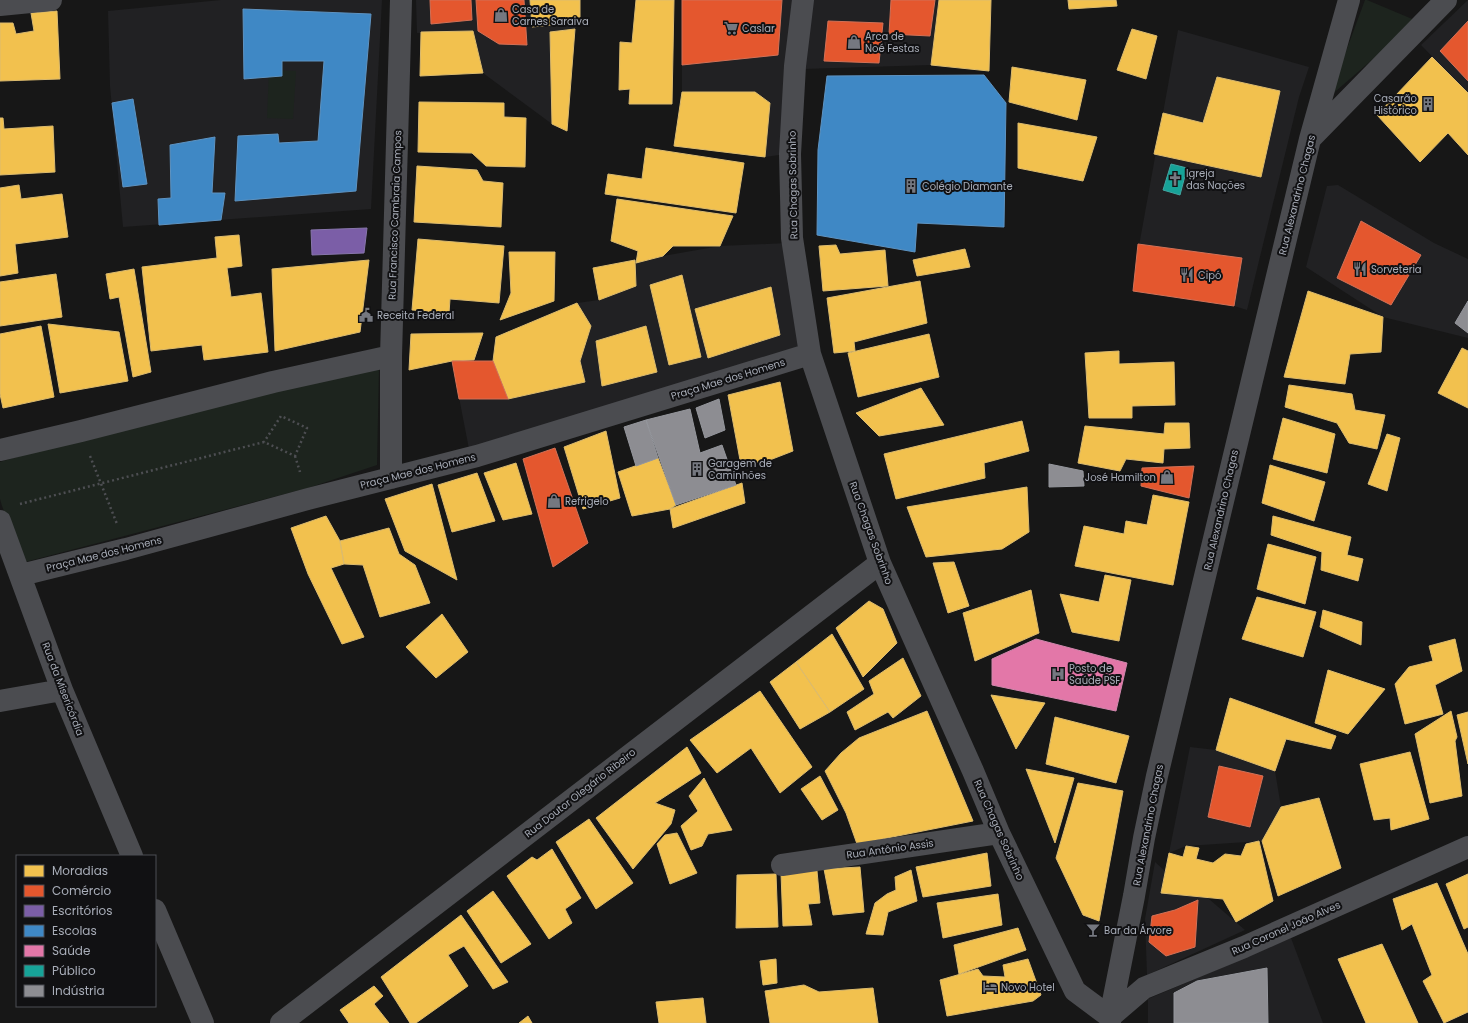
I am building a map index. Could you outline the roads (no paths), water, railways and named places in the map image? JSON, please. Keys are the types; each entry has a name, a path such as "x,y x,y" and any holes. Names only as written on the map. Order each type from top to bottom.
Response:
{"street":[{"path":"0,5 51,0"},
{"name":"Rua Francisco Cambraia Campos","path":"391,478 391,356 401,0"},
{"name":"Rua Chagas Sobrinho","path":"803,0 795,66 790,154 792,238 810,354 880,563 973,771 998,833 1075,991 1110,1020"},
{"name":"Rua Alexandrino Chagas","path":"1110,1020 1157,776 1310,139 1349,0"},
{"path":"1310,139 1441,1"},
{"name":"Praça Mae dos Homens","path":"21,575 126,549 477,456 810,354"},
{"path":"0,450 273,382 391,356"},
{"name":"Rua da Misericórdia","path":"7,513 21,575 62,690 132,855"},
{"name":"Rua Doutor Olegário Ribeiro","path":"281,1023 880,563"},
{"path":"0,701 62,690"},
{"name":"Rua Antônio Assis","path":"782,865 998,833"},
{"name":"Rua Coronel João Alves","path":"1110,1020 1144,988 1244,947 1468,847"},
{"path":"156,912 203,1023"}],"place":[{"name":"Casa de Carnes Saraiva","path":"501,15"},
{"name":"Caslar","path":"731,28"},
{"name":"Arca de Noé Festas","path":"854,42"},
{"name":"Casarão Histórico","path":"1428,104"},
{"name":"Igreja das Nações","path":"1175,179"},
{"name":"Colégio Diamante","path":"911,186"},
{"name":"Sorveteria","path":"1360,269"},
{"name":"Cipó","path":"1187,275"},
{"name":"Receita Federal","path":"366,315"},
{"name":"Garagem de Caminhões","path":"697,469"},
{"name":"José Hamilton","path":"1167,477"},
{"name":"Refrigelo","path":"554,501"},
{"name":"Posto de Saúde PSF","path":"1058,674"},
{"name":"Bar da Árvore","path":"1093,930"},
{"name":"Novo Hotel","path":"990,987"}]}
